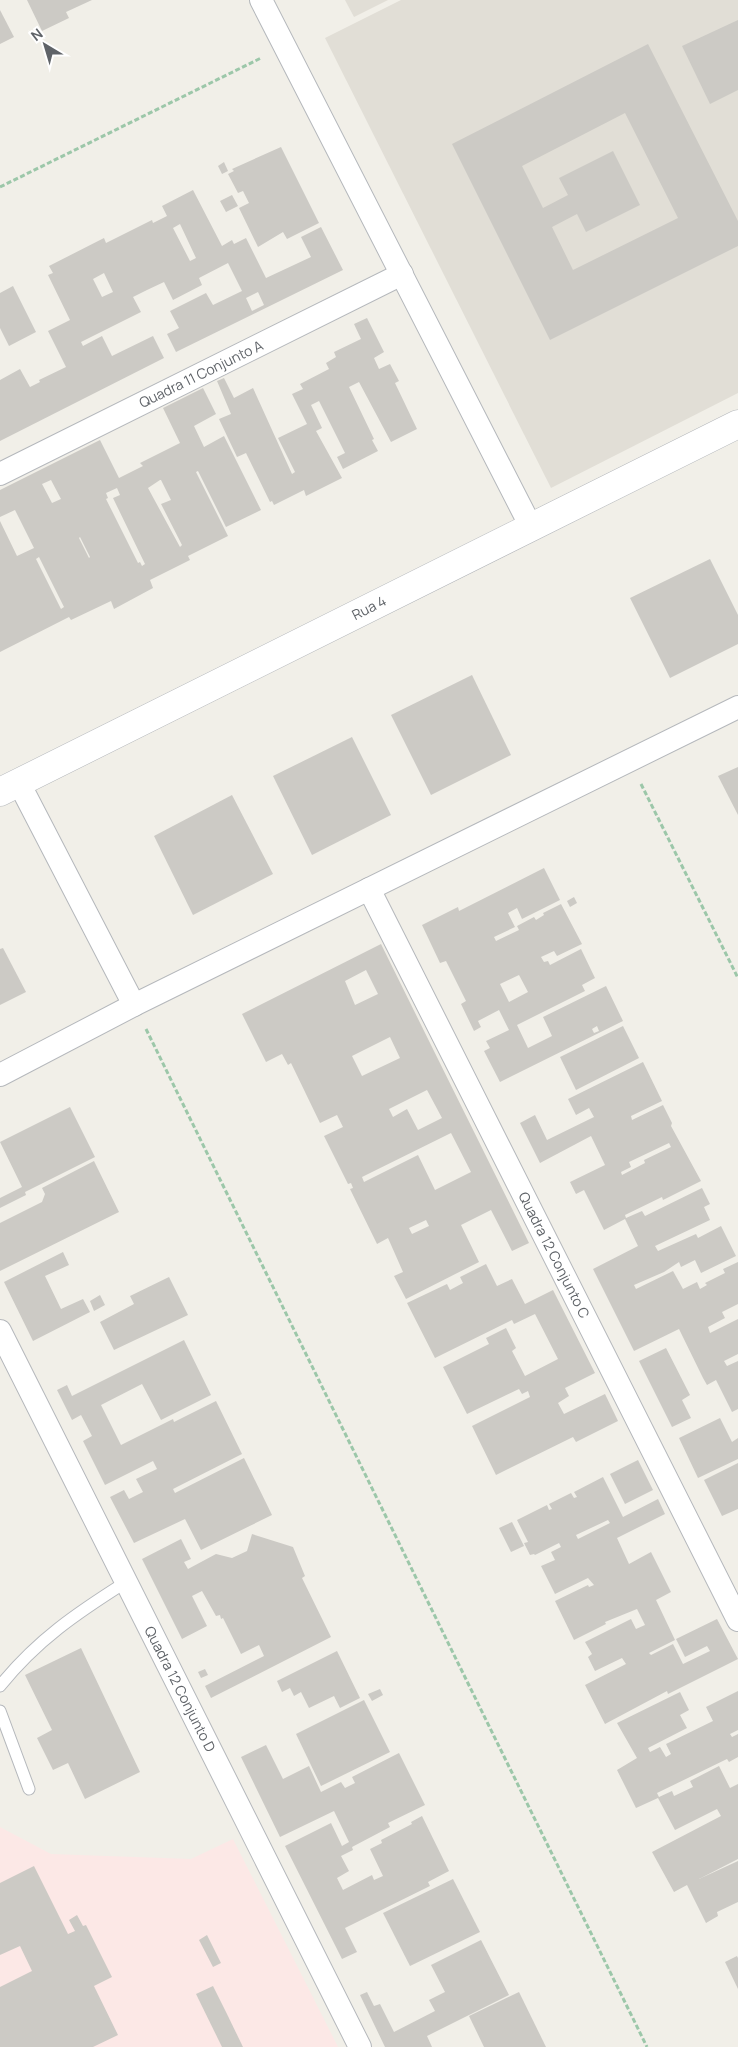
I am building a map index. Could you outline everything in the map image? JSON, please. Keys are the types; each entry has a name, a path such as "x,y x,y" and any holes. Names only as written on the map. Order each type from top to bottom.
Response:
{"street":[{"path":"261,0 531,527"},
{"name":"Quadra 11 Conjunto A","path":"0,474 402,274"},
{"name":"Rua 4","path":"9,788 738,424"},
{"path":"0,1075 134,1006 738,706"},
{"path":"9,788 134,1006"},
{"name":"Quadra 12 Conjunto C","path":"369,889 738,1620"},
{"name":"Quadra 12 Conjunto D","path":"0,1331 360,2047"}],"lane":[{"path":"0,1686 39,1643 81,1611 126,1582"},
{"path":"0,1711 29,1789"}],"path":[{"path":"0,187 284,47"},
{"path":"630,761 738,978"},
{"path":"134,1006 647,2047"}],"shaded area":[{"path":"345,0 388,0 354,17"},
{"path":"401,0 738,0 738,393 551,488 325,38"},
{"path":"0,1827 51,1854 191,1859 233,1839 338,2047 0,2047"}],"building":[{"path":"27,0 92,0 66,12 69,18 42,31"},
{"path":"0,10 14,37 0,44"},
{"path":"738,20 738,90 710,104 682,46"},
{"path":"648,44 738,221 738,246 550,340 452,144","holes":["625,113 678,218 573,270 552,227 577,214 586,232 640,205 613,151 559,178 568,195 543,208 522,166"]},
{"path":"281,147 319,223 287,239 283,232 258,247 239,208 249,203 243,191 238,193 228,174 234,171 232,169"},
{"path":"224,162 228,171 222,174 218,166"},
{"path":"193,190 222,246 232,240 234,244 246,238 266,278 311,257 301,237 321,227 343,270 176,352 167,334 179,328 170,311 206,293 213,305 242,291 228,263 199,278 202,285 173,300 164,282 147,290 133,297 141,312 81,342 83,346 102,336 112,356 153,336 164,358 0,441 0,380 20,369 30,387 40,382 39,380 66,367 48,331 70,320 48,275 53,273 49,266 104,238 106,243 152,220 153,223 167,216 162,206","holes":["180,224 196,258 190,261 173,228","104,273 113,292 102,297 93,279","258,292 264,305 252,311 246,298"]},
{"path":"232,195 238,206 226,212 220,201"},
{"path":"13,286 36,332 9,346 0,328 0,293"},
{"path":"367,318 384,352 374,358 379,369 390,364 399,381 395,383 417,429 391,442 359,382 349,387 378,451 343,469 337,457 345,453 319,401 311,405 322,428 316,431 342,478 306,496 304,490 274,505 272,501 270,502 246,453 237,457 219,419 231,414 217,381 224,378 234,398 253,388 292,474 295,472 278,438 307,424 292,394 303,389 300,384 329,369 326,363 336,357 334,352 361,339 354,324"},
{"path":"203,388 216,414 194,426 204,447 224,436 261,510 226,527 198,471 196,472 228,536 188,556 190,560 150,580 153,588 114,609 111,601 71,620 69,617 0,652 0,521 17,556 34,548 15,510 0,517 0,490 100,440 119,478 143,466 140,463 180,443 163,408","holes":["51,480 61,499 52,503 42,484","161,480 171,500 161,504 182,545 180,547 148,488","117,488 120,495 113,498 145,564 142,566 140,562 138,563 106,499 108,498 106,493","80,537 90,557 79,538","39,557 64,607 61,609 36,559"]},
{"path":"710,559 738,615 738,644 670,678 630,598"},
{"path":"472,675 511,755 431,795 391,715"},
{"path":"352,737 391,815 312,855 273,776"},
{"path":"738,767 738,815 718,776"},
{"path":"232,795 273,874 193,915 154,836"},
{"path":"544,868 560,900 522,919 517,908 508,913 515,927 494,937 496,941 519,930 517,926 534,917 536,920 544,915 543,913 561,904 582,944 557,956 554,951 541,957 544,962 548,961 550,965 581,949 595,978 582,985 585,991 517,1025 528,1048 552,1036 543,1017 606,986 623,1021 500,1082 484,1051 490,1048 486,1041 509,1030 499,1010 478,1021 481,1027 474,1031 461,1004 466,1001 446,961 440,963 422,925 458,907 459,911","holes":["519,975 528,992 509,1002 500,984","597,1026 599,1031 594,1033 592,1029"]},
{"path":"574,897 577,903 570,907 567,901"},
{"path":"381,944 529,1243 512,1251 491,1210 461,1225 479,1262 406,1299 394,1276 403,1272 388,1238 377,1244 350,1189 353,1188 351,1183 348,1184 324,1136 343,1127 337,1115 320,1123 291,1063 288,1065 282,1054 266,1062 242,1014","holes":["366,970 378,994 355,1005 345,981","390,1037 400,1058 362,1076 352,1056","427,1090 442,1118 418,1130 407,1109 393,1117 389,1109","451,1133 471,1172 435,1190 418,1155 364,1182 362,1177","426,1220 429,1226 412,1234 409,1228"]},
{"path":"3,948 26,992 0,1005 0,949"},
{"path":"623,1026 639,1058 576,1090 560,1057"},
{"path":"643,1062 662,1101 631,1116 632,1120 663,1105 672,1123 671,1126 701,1181 663,1200 662,1197 625,1215 626,1218 642,1211 645,1216 702,1188 710,1204 704,1207 710,1220 655,1246 658,1251 696,1234 698,1238 721,1226 736,1256 701,1273 695,1260 681,1267 679,1262 664,1272 634,1285 636,1289 673,1271 683,1289 697,1282 700,1289 707,1285 705,1283 725,1273 723,1269 738,1262 738,1304 722,1312 725,1318 708,1327 710,1333 738,1319 738,1354 724,1361 727,1366 738,1361 738,1409 732,1412 716,1380 707,1385 679,1329 634,1351 593,1269 638,1246 625,1219 604,1230 584,1190 576,1194 570,1182 605,1165 591,1136 540,1163 520,1123 535,1115 547,1140 594,1117 589,1108 576,1115 568,1099","holes":["669,1143 671,1147 644,1160 645,1163 622,1175 621,1172 631,1167 629,1162"]},
{"path":"70,1107 95,1157 25,1192 26,1195 0,1208 0,1198 22,1187 0,1142"},
{"path":"94,1161 119,1212 0,1271 0,1223 42,1202 45,1194 42,1188"},
{"path":"63,1252 69,1265 45,1276 61,1309 83,1299 90,1312 33,1341 4,1282"},
{"path":"486,1264 497,1286 512,1279 525,1304 553,1290 595,1373 565,1388 569,1396 558,1403 564,1414 605,1394 618,1421 576,1442 573,1437 496,1475 472,1426 530,1397 528,1391 522,1394 519,1389 467,1414 443,1367 489,1344 486,1338 506,1328 516,1348 512,1351 525,1376 558,1359 535,1314 514,1324 512,1320 435,1358 407,1303 447,1284 450,1290 463,1283 460,1277"},
{"path":"169,1277 188,1315 114,1350 100,1322 134,1304 130,1296"},
{"path":"100,1295 105,1305 94,1311 90,1301"},
{"path":"184,1340 211,1395 161,1420 142,1384 101,1405 121,1445 173,1419 174,1422 216,1401 242,1454 173,1489 175,1493 244,1458 272,1515 201,1550 185,1519 134,1543 110,1497 124,1490 129,1499 143,1492 136,1479 157,1469 153,1461 105,1485 83,1441 92,1436 81,1415 72,1420 57,1390 67,1385 72,1396"},
{"path":"666,1348 690,1395 682,1400 691,1418 672,1427 639,1361"},
{"path":"720,1418 732,1442 738,1438 738,1459 698,1478 679,1438"},
{"path":"638,1460 653,1490 625,1504 610,1474"},
{"path":"738,1463 738,1509 722,1516 704,1480"},
{"path":"603,1477 623,1517 658,1499 665,1514 617,1538 629,1564 651,1552 671,1592 656,1600 675,1640 649,1653 651,1655 673,1644 683,1664 710,1651 707,1646 685,1657 676,1639 717,1619 738,1659 668,1694 667,1691 605,1724 585,1685 626,1664 622,1658 595,1671 588,1657 592,1654 585,1642 631,1619 636,1629 645,1625 637,1609 605,1622 606,1624 574,1640 555,1601 588,1585 589,1587 594,1585 588,1578 555,1594 541,1566 555,1560 551,1552 561,1547 559,1543 535,1555 530,1555 524,1543 528,1542 517,1520 547,1505 549,1510 552,1509 549,1504 571,1493 574,1498 577,1497 574,1492","holes":["608,1520 610,1523 578,1539 576,1535"]},
{"path":"512,1522 524,1546 511,1552 499,1528"},
{"path":"252,1534 293,1547 305,1576 302,1578 331,1637 211,1698 205,1686 264,1656 259,1645 241,1654 223,1618 221,1619 220,1615 216,1616 202,1591 192,1596 207,1626 182,1639 142,1559 181,1539 191,1559 184,1562 188,1569 216,1554 232,1558 247,1551"},
{"path":"81,1648 140,1772 85,1799 68,1763 53,1770 37,1738 52,1730 25,1675"},
{"path":"337,1651 360,1698 340,1708 334,1696 309,1708 301,1692 294,1696 290,1688 282,1692 277,1681"},
{"path":"205,1669 208,1675 201,1678 198,1672"},
{"path":"380,1689 383,1695 372,1701 368,1694"},
{"path":"738,1691 738,1730 730,1734 732,1737 738,1734 738,1757 729,1762 727,1759 657,1793 659,1797 672,1791 674,1796 693,1787 690,1781 719,1766 730,1788 738,1784 738,1859 699,1879 738,1861 738,1902 717,1912 718,1916 706,1923 687,1885 674,1892 652,1852 721,1816 717,1809 675,1830 658,1798 636,1808 617,1770 637,1758 617,1723 680,1692 689,1710 680,1715 687,1728 648,1748 650,1752 660,1747 666,1757 671,1754 666,1744 713,1721 706,1707"},
{"path":"364,1700 390,1752 321,1786 296,1734"},
{"path":"266,1745 283,1779 309,1766 321,1792 341,1782 345,1788 355,1783 352,1777 399,1753 425,1805 388,1823 390,1827 352,1847 353,1850 341,1856 349,1871 337,1878 343,1890 372,1875 374,1880 383,1876 370,1849 382,1843 381,1840 412,1824 411,1822 422,1816 449,1871 428,1882 430,1886 345,1928 357,1952 342,1959 285,1846 331,1823 342,1846 349,1842 334,1811 280,1837 241,1757"},
{"path":"34,1866 68,1934 75,1931 69,1920 77,1915 83,1926 86,1925 112,1977 94,1986 118,2035 93,2047 0,2047 0,1987 32,1971 20,1946 0,1955 0,1883"},
{"path":"453,1879 480,1932 410,1966 383,1913"},
{"path":"207,1935 221,1963 213,1967 199,1940"},
{"path":"481,1940 509,1995 427,2036 432,2047 385,2047 360,1995 367,1992 374,2006 380,2004 394,2032 435,2011 429,2000 445,1992 431,1965"},
{"path":"737,1956 738,1958 738,1989 725,1962"},
{"path":"213,1986 243,2047 222,2047 196,1994"},
{"path":"519,1992 546,2047 484,2047 469,2016"}]}
